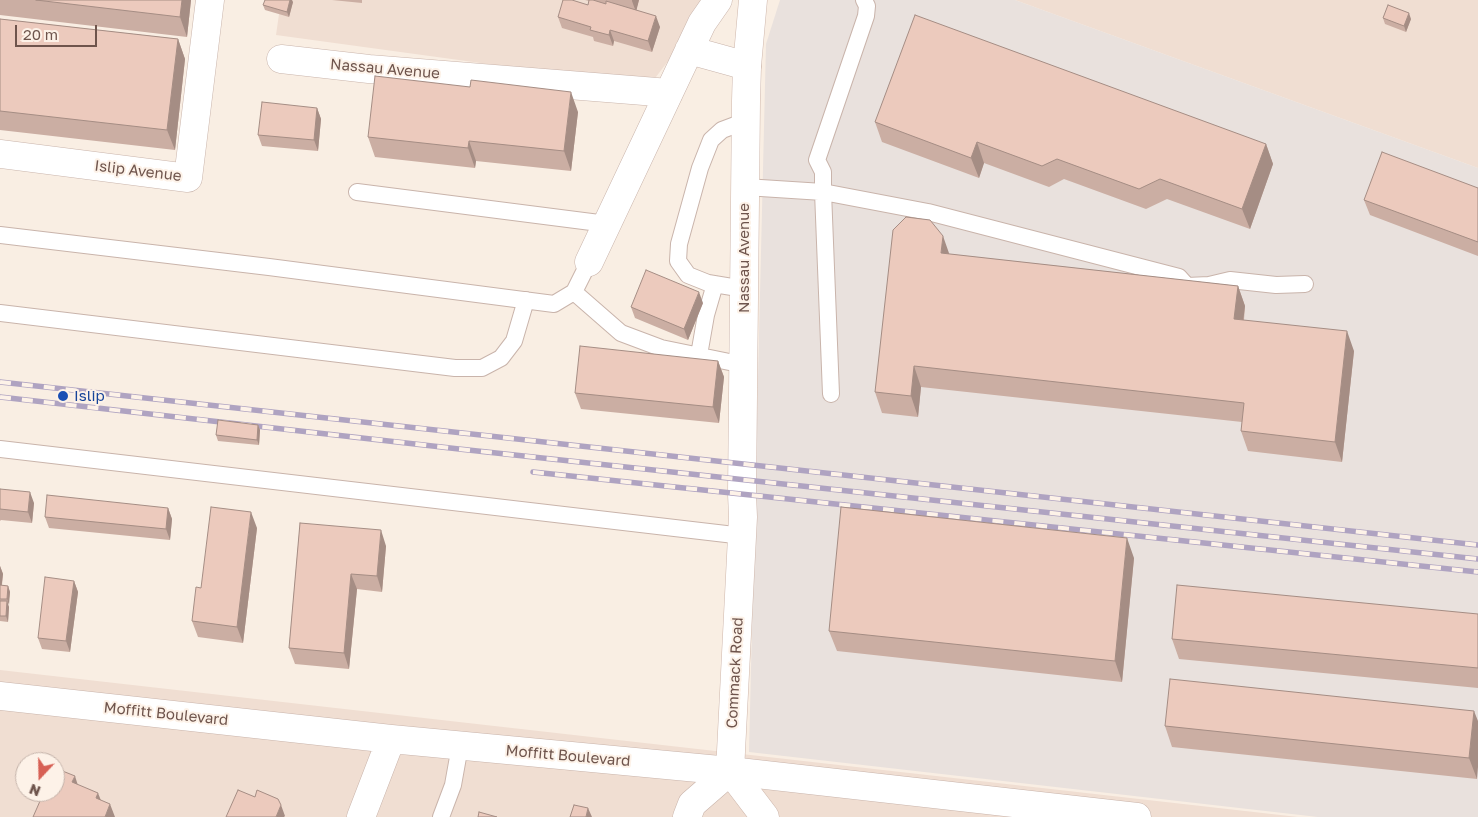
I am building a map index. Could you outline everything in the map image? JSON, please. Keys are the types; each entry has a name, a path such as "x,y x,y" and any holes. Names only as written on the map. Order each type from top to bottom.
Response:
{"street":[{"name":"Islip Avenue","path":"0,154 188,178 210,0"},
{"path":"589,262 702,23 718,0"},
{"name":"Nassau Avenue","path":"743,526 747,66 753,0"},
{"path":"689,50 747,66"},
{"name":"Nassau Avenue","path":"281,59 368,69 669,93"},
{"name":"Commack Road","path":"730,771 743,526"},
{"name":"Moffitt Boulevard","path":"0,696 391,739 730,771 1136,817"},
{"path":"361,817 391,739"},
{"path":"687,817 692,804 730,771 765,817"}],"lane":[{"path":"831,394 823,172 818,160 866,16 867,6 864,0"},
{"path":"744,289 715,284 688,275 678,261 679,244 700,168 712,140 722,130 746,121"},
{"path":"745,188 823,192 938,214 1179,277 1187,286 1209,286 1230,280 1276,285 1305,284"},
{"path":"357,192 607,224"},
{"path":"0,235 270,267 554,304 574,292 589,262"},
{"path":"699,355 706,315 715,284"},
{"path":"574,292 621,333 661,348 744,365"},
{"path":"0,313 455,368 482,368 501,358 514,341 526,300"},
{"path":"0,449 743,526"},
{"path":"441,817 453,785 460,746"}],"shaded area":[{"path":"281,0 715,0 649,86 276,35"},
{"path":"780,0 1015,0 1478,168 1478,817 1318,817 749,752 766,44"},
{"path":"1015,0 1478,0 1478,168"},
{"path":"0,670 1298,817 0,817"}],"building":[{"path":"36,0 182,0 180,17"},
{"path":"265,0 290,0 287,12 263,5"},
{"path":"563,0 572,0 588,5 589,0 606,4 606,1 656,16 648,41 610,30 609,35 590,30 591,27 558,17"},
{"path":"1388,5 1409,13 1404,26 1383,18"},
{"path":"915,15 1266,144 1242,209 1160,179 1139,189 1057,159 1042,166 977,142 971,158 875,122"},
{"path":"0,19 178,39 167,130 0,111"},
{"path":"375,76 470,87 471,80 571,92 564,151 469,141 468,148 368,137"},
{"path":"262,102 317,108 314,140 258,135"},
{"path":"1382,152 1478,188 1478,242 1364,200"},
{"path":"906,217 930,220 943,236 941,253 1238,286 1234,319 1347,331 1335,442 1241,431 1244,403 914,366 911,396 875,392 893,230"},
{"path":"646,270 699,292 684,329 631,307"},
{"path":"580,346 718,361 713,407 575,393"},
{"path":"218,420 258,425 257,440 216,435"},
{"path":"0,489 30,492 28,512 0,509"},
{"path":"47,495 168,508 166,529 45,517"},
{"path":"211,507 251,512 237,627 192,621 196,587 201,588"},
{"path":"841,507 1127,538 1115,661 829,631"},
{"path":"300,523 381,530 377,576 351,574 344,653 289,648"},
{"path":"45,577 74,581 66,641 38,638"},
{"path":"0,585 8,586 7,599 0,599"},
{"path":"1177,585 1478,614 1478,668 1172,639"},
{"path":"0,601 7,601 6,616 0,616"},
{"path":"1170,679 1474,711 1469,758 1165,726"},
{"path":"65,772 75,776 72,782 98,793 96,798 110,804 105,817 33,817 40,802 65,802"},
{"path":"238,790 255,797 257,790 278,799 281,805 276,817 226,817"},
{"path":"574,805 588,808 586,817 570,817"},
{"path":"479,812 497,817 478,817"}],"railway":[{"path":"0,382 1478,545"},
{"path":"0,397 459,449 1478,559"},
{"path":"533,472 1478,572"}],"place":[{"name":"Islip","path":"63,396"}]}
